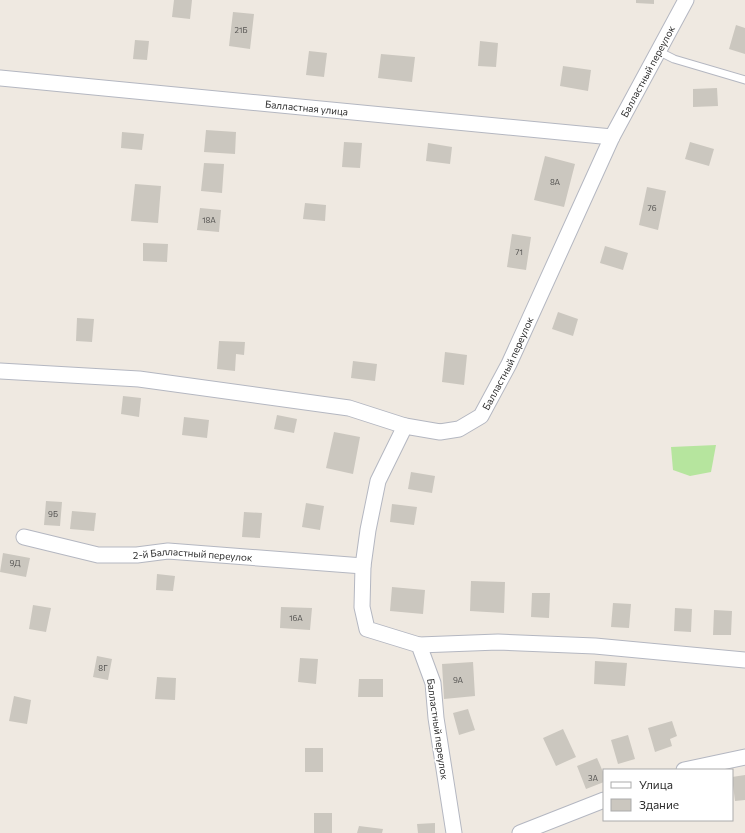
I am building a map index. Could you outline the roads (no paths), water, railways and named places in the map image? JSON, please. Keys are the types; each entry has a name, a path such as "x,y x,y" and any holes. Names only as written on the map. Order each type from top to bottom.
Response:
{"street":[{"name":"Балластный переулок","path":"0,371 139,379 349,408 405,426 440,432 459,429 481,416 509,364 612,137 657,50 686,0"},
{"name":"Балластная улица","path":"0,78 612,137"},
{"path":"405,426 378,481 368,530 363,566 362,607 367,629 419,645 498,642 595,646 745,660"},
{"name":"2-й Балластный переулок","path":"24,537 98,555 136,555 168,551 363,566"},
{"name":"Балластный переулок","path":"419,645 433,683 436,718 454,833"},
{"path":"689,769 745,757"},
{"path":"520,833 603,800"}],"lane":[{"path":"657,50 674,59 745,80"}]}
